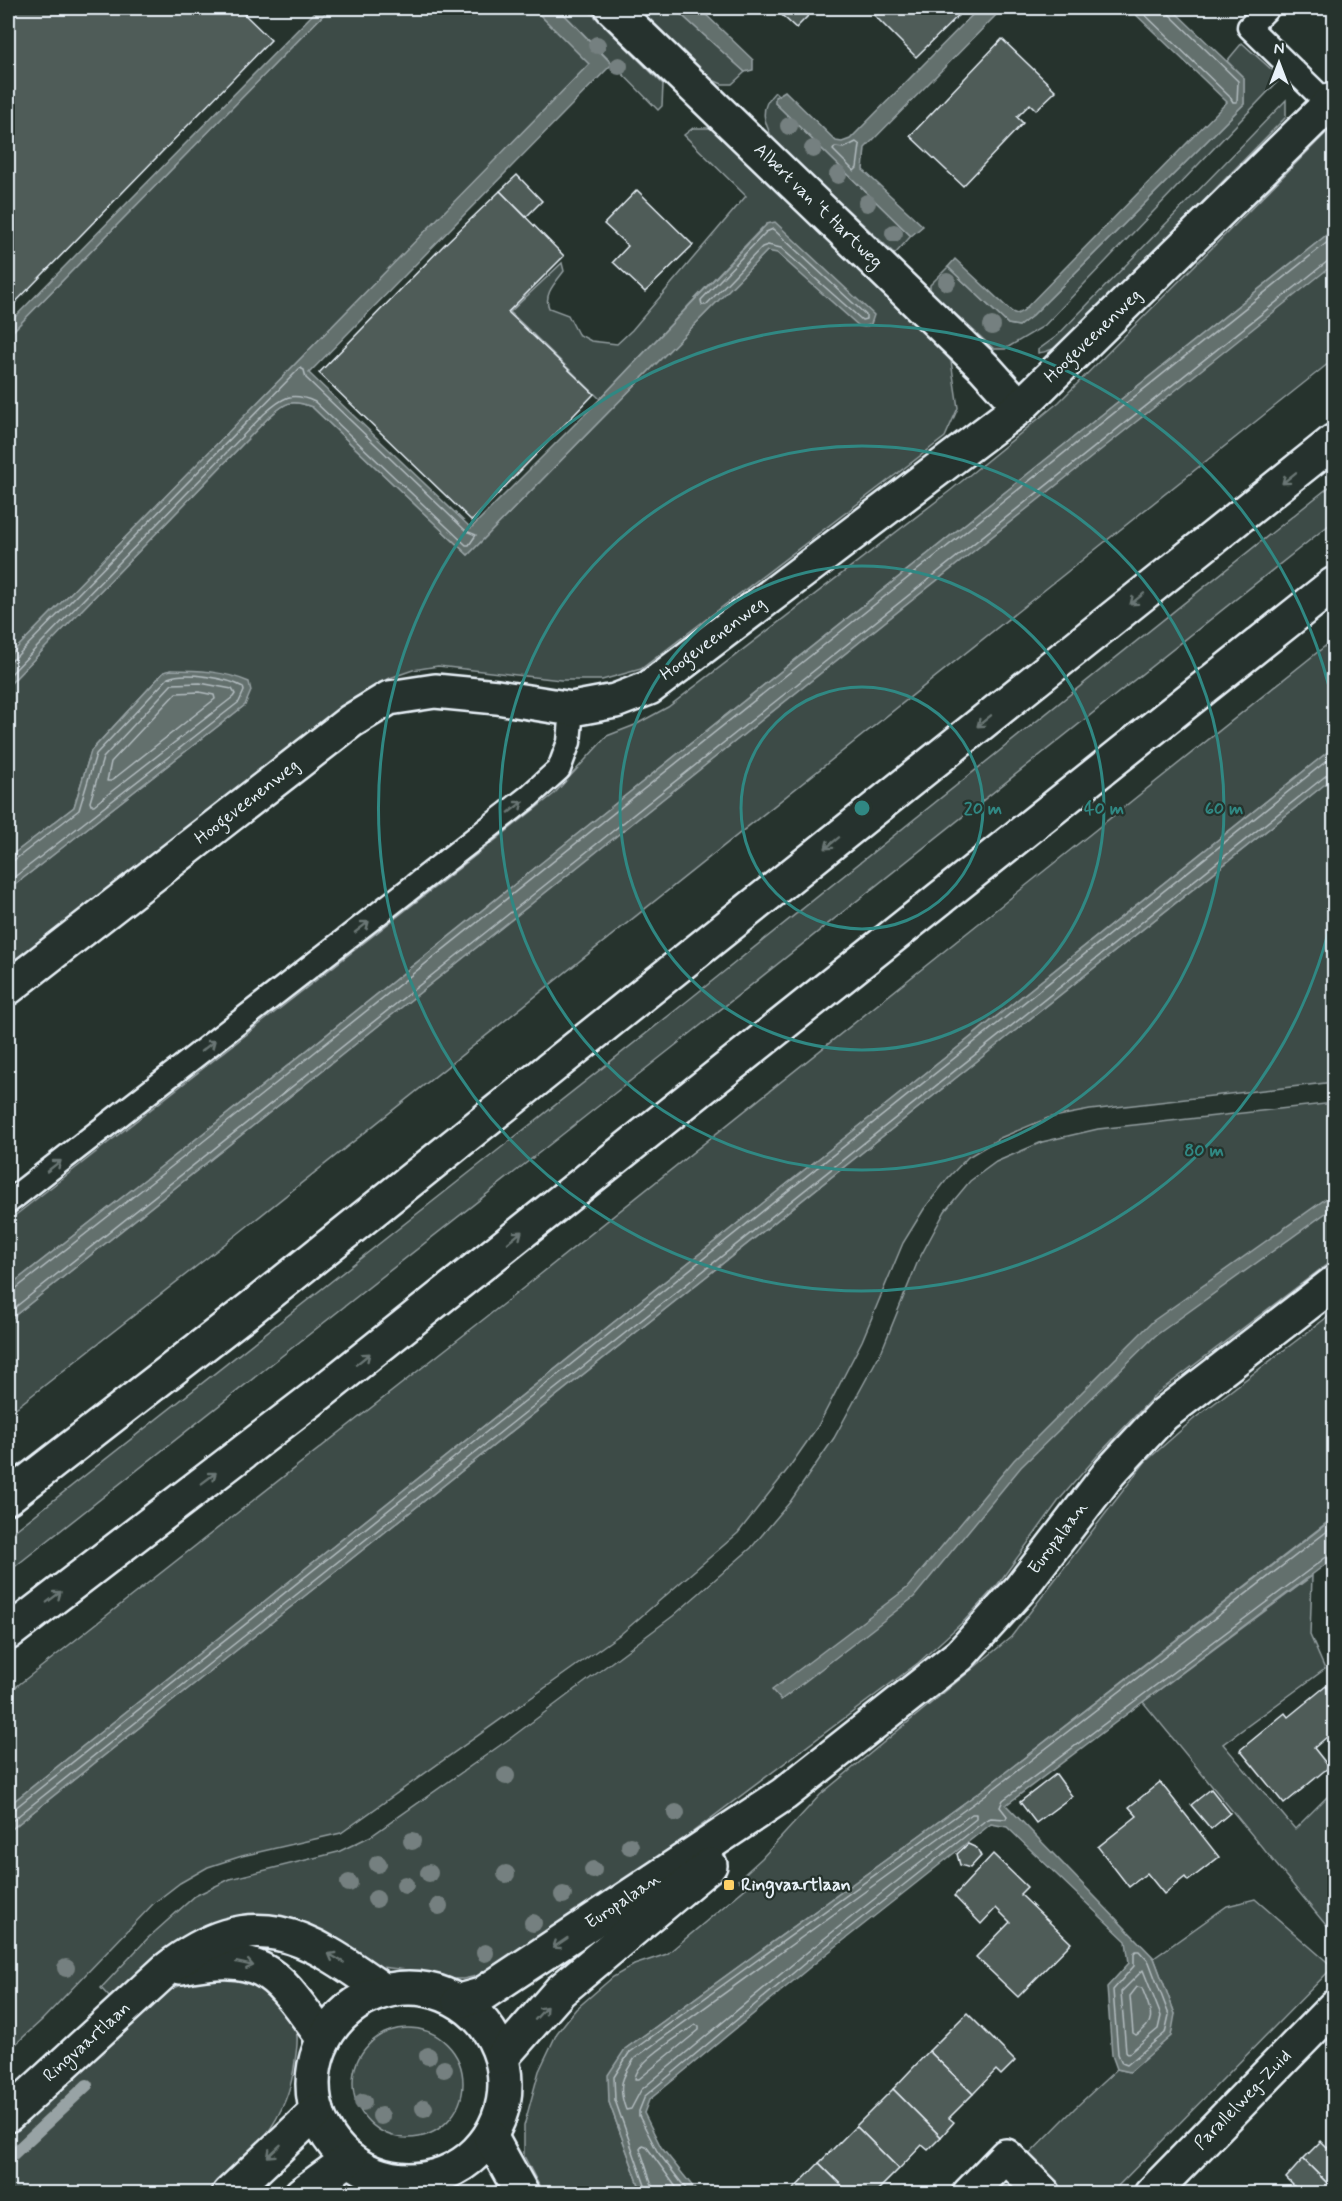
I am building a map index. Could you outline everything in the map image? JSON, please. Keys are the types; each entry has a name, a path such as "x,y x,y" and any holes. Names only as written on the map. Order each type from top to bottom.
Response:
{"main road":[{"name":"Albert van 't Hartweg","path":"612,8 984,367 1020,407"},
{"name":"Hoogeveenenweg","path":"8,988 351,721 389,698 435,691 497,697 572,709 615,701 649,688 1020,407 1332,102"},
{"path":"8,1497 250,1309 1335,441"},
{"path":"8,1633 323,1391 1335,584"},
{"name":"Europalaan","path":"459,2001 481,1995 784,1794 960,1655 1020,1589 1110,1472 1163,1415 1335,1283"},
{"name":"Europalaan","path":"502,2056 560,1991 717,1858 784,1794"},
{"name":"Ringvaartlaan","path":"8,2115 167,1969 190,1951 233,1934 256,1930 283,1934 308,1942 348,1965 384,1991"},
{"path":"167,1969 216,1960 249,1963 267,1971 283,1985 324,2039"},
{"path":"403,1988 423,1989 441,1993 459,2001 485,2025 502,2056 505,2098 500,2118 490,2136 479,2150 451,2171 444,2185 381,2176 364,2169 335,2146 324,2129 317,2111 313,2093 313,2075 324,2039 334,2022 349,2009 366,1998 384,1991 403,1988"},
{"name":"Parallelweg-Zuid","path":"1151,2193 1335,2007"},
{"path":"229,2193 317,2111"},
{"path":"490,2136 522,2193"},
{"path":"969,2193 1006,2156 1044,2193"},
{"path":"301,2193 349,2159"}],"lane":[{"path":"1268,8 1249,27 1332,102"},
{"path":"8,1202 528,797 558,769 569,742 572,709"}],"shaded area":[{"path":"330,8 533,8 590,64 8,657 8,336"},
{"path":"558,8 586,8 663,84 662,106 658,110"},
{"path":"637,8 674,8 745,72 732,84 722,84 708,78"},
{"path":"1242,43 1281,78 1044,326 1005,349 994,349 930,291 930,285 948,267 1008,324 1019,326 1032,316 1244,104 1244,78 1227,61"},
{"path":"775,92 778,95 775,103 911,236 895,254 773,140 764,115 766,104"},
{"path":"1286,100 1286,117 1069,338 1053,349 1038,353 1038,350 1057,336"},
{"path":"1334,125 1334,229 8,1287 8,1221 554,794 607,736 635,725 668,707 951,490 1059,402"},
{"path":"693,128 712,128 951,361 958,408 945,437 641,669 602,680 561,680 438,666 413,670 390,678 356,697 8,965 8,890 245,705 171,670 164,672 91,751 74,807 8,858 8,686 268,418 288,404 298,403 312,407 468,555 767,251 777,252 762,228 600,399 510,312 562,263 564,271 549,293 549,308 568,315 578,334 591,341 617,344 632,330 746,196 684,135"},
{"path":"1334,263 1334,359 235,1236 8,1414 8,1321"},
{"path":"1334,483 1334,521 696,1029 8,1572 8,1536 681,1006"},
{"path":"1334,639 1334,747 8,1806 8,1693 512,1297"},
{"path":"1334,777 1334,1082 1090,1110 1048,1118 1000,1138 968,1157 924,1209 903,1243 862,1341 818,1426 738,1533 622,1633 341,1833 242,1856 208,1867 180,1883 154,1903 42,2020 8,2051 8,1832"},
{"path":"1334,1103 1334,1259 1156,1394 1060,1499 998,1584 965,1620 918,1663 638,1873 491,1973 463,1979 381,1967 361,1956 204,1928 175,1942 111,1999 101,1988 148,1938 195,1896 230,1879 338,1852 371,1836 512,1737 673,1616 751,1548 790,1502 834,1438 882,1350 918,1261 945,1211 970,1181 996,1162 1042,1142 1098,1129"},
{"path":"1334,1312 1334,1517 989,1785 625,2049 609,2102 642,2193 543,2193 524,2156 524,2126 539,2071 557,2033 576,2009 613,1977 634,1965 667,1954 747,1887 738,1880 762,1858 820,1795 1011,1637 1145,1462 1195,1418"},
{"path":"1312,1576 1310,1635 1325,1669 1223,1744 1295,1829 1334,1790 1334,1935 1143,1702"},
{"path":"1255,1899 1333,1967 1111,2193 990,2194 1117,2069 1130,2072 1175,2014 1154,1958 1227,1906"},
{"path":"223,1974 257,1983 270,1990 291,2019 297,2036 291,2083 285,2102 265,2136 240,2165 209,2193 8,2194 8,2130 151,1999 186,1983"},
{"path":"408,2028 429,2032 447,2044 459,2062 463,2083 459,2104 447,2122 429,2134 408,2138 387,2134 369,2122 357,2104 353,2083 357,2062 369,2044 387,2032"},
{"path":"356,2188 380,2193 323,2194"}],"water":[{"path":"319,8 330,8 8,336 8,324"},
{"path":"533,8 558,8 612,64 309,373 471,528 600,399 767,224 775,222 874,315 871,324 865,327 859,326 777,253 767,251 468,555 312,407 298,403 288,404 268,418 8,686 8,657 589,64"},
{"path":"674,8 699,8 753,60 753,70 745,72"},
{"path":"979,8 1003,8 865,148 863,170 923,226 911,236 775,103 775,97 785,91 836,141 842,142 850,139"},
{"path":"1129,8 1171,8 1244,78 1244,104 1032,316 1019,326 1008,324 948,267 955,259 1012,312 1017,314 1023,311 1227,102"},
{"path":"1334,229 1334,264 8,1321 8,1287"},
{"path":"171,670 230,675 249,682 251,691 245,705 8,890 8,858 74,807 91,751 164,672"},
{"path":"1334,747 1334,777 8,1832 8,1806"},
{"path":"1334,1193 1334,1207 1155,1336 1021,1467 914,1597 781,1700 772,1690 907,1588 1014,1460 1153,1321"},
{"path":"1334,1518 1334,1558 1006,1805 1154,1958 1175,2014 1171,2036 1130,2072 1117,2069 1112,2055 1107,1987 1129,1963 1126,1941 1007,1827 991,1824 820,1959 649,2100 644,2113 661,2147 698,2193 642,2193 609,2102 608,2075 625,2049 989,1785"}],"building":[{"path":"8,8 238,8 271,40 8,310"},
{"path":"774,8 816,8 796,28"},
{"path":"867,8 966,8 916,57"},
{"path":"1002,39 1056,91 1036,110 1030,104 1017,117 1023,123 963,186 910,136"},
{"path":"517,175 542,201 526,217 500,191"},
{"path":"637,190 693,245 645,292 613,262 628,246 604,224"},
{"path":"500,191 564,256 508,312 594,394 472,521 319,373"},
{"path":"1326,1686 1334,1696 1334,1731 1314,1748 1329,1767 1284,1804 1240,1750 1285,1713 1288,1717"},
{"path":"1056,1774 1072,1796 1036,1823 1020,1802"},
{"path":"1160,1782 1219,1857 1188,1881 1185,1877 1164,1894 1147,1873 1129,1887 1098,1847 1137,1816 1129,1807"},
{"path":"1211,1789 1230,1813 1211,1829 1191,1805"},
{"path":"968,1844 977,1848 981,1856 970,1868 960,1865 957,1854"},
{"path":"993,1854 1027,1887 1020,1894 1071,1943 1018,1997 976,1957 1010,1922 996,1908 981,1924 954,1896"},
{"path":"967,2013 1015,2061 1001,2075 996,2070 973,2094 929,2051"},
{"path":"929,2051 973,2094 949,2118 954,2122 941,2137 893,2089"},
{"path":"893,2089 941,2137 928,2150 922,2145 899,2169 856,2126"},
{"path":"856,2126 899,2169 876,2192 877,2194 850,2194 819,2163"},
{"path":"1321,2141 1334,2154 1334,2190 1303,2159"},
{"path":"1303,2159 1334,2190 1334,2194 1302,2194 1286,2178"},
{"path":"819,2163 850,2194 789,2194"}],"waterway":[{"path":"8,2159 87,2085"}],"place":[{"name":"Ringvaartlaan","path":"729,1885"}]}
